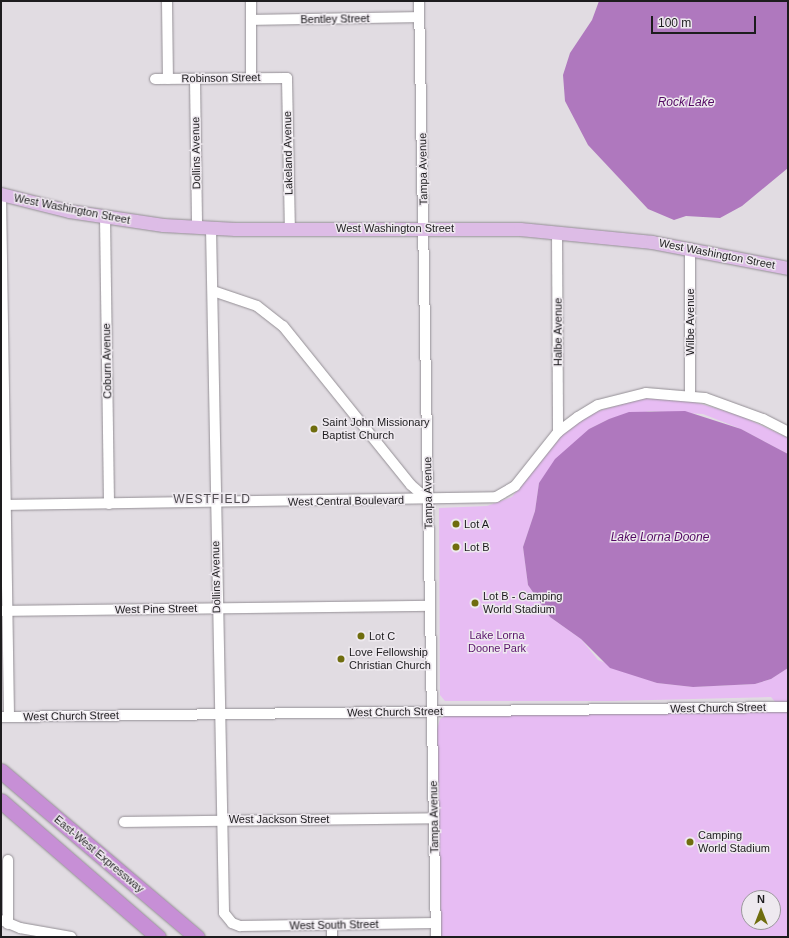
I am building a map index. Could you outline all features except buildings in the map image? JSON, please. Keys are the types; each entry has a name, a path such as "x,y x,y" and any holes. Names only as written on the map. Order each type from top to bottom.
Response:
{"highway":[{"name":"East-West Expressway","path":"1,771 192,932 207,937"},
{"path":"1,801 158,937"}],"main road":[{"name":"West Washington Street","path":"1,194 105,217 197,227 290,229 424,227 557,232 690,248 788,268"}],"street":[{"path":"167,1 168,79"},
{"path":"251,1 251,78"},
{"name":"Tampa Avenue","path":"419,1 436,937"},
{"name":"Bentley Street","path":"251,20 419,18"},
{"name":"Robinson Street","path":"155,79 287,78"},
{"name":"Lakeland Avenue","path":"287,78 290,229"},
{"name":"Dollins Avenue","path":"195,79 197,227"},
{"path":"1,194 5,717"},
{"name":"Coburn Avenue","path":"105,217 109,504"},
{"name":"Dollins Avenue","path":"211,228 221,903 232,923"},
{"name":"Halbe Avenue","path":"557,232 558,432"},
{"name":"Wilbe Avenue","path":"690,248 690,395"},
{"path":"213,290 257,306 283,326 411,485 428,500"},
{"name":"West Central Boulevard","path":"3,505 483,499 504,494 529,469 558,432 598,405 623,396 646,393 690,395 738,410 788,432"},
{"name":"West Pine Street","path":"4,611 430,606"},
{"name":"West Church Street","path":"5,717 788,707"},
{"name":"West Jackson Street","path":"124,822 434,818"},
{"path":"8,860 5,922 71,937"},
{"name":"West South Street","path":"232,923 249,926 436,923"},
{"path":"332,925 332,937"}],"green space":[{"name":"Lake Lorna Doone Park","path":"642,398 688,400 741,416 788,438 788,454 741,429 703,414 650,411 609,419 589,429 539,483 535,511 523,547 528,585 550,617 581,639 598,660 657,683 693,687 755,684 771,679 788,668 788,703 776,703 771,697 612,701 445,701 440,695 439,508 487,506 512,497 564,433 589,414"},
{"path":"788,710 788,937 441,937 437,730 440,719 445,716"}],"water":[{"name":"Rock Lake","path":"599,1 788,1 788,168 742,206 720,218 686,216 674,220 648,209 588,145 565,101 563,75 570,53 592,20"},
{"name":"Lake Lorna Doone","path":"685,411 741,429 788,454 788,668 771,679 755,684 693,687 657,683 610,668 581,639 550,617 528,585 523,547 535,511 539,483 555,459 589,429 609,419 629,412"}],"place":[{"name":"Saint John Missionary Baptist Church","path":"314,429"},
{"name":"Lot A","path":"456,524"},
{"name":"Lot B","path":"456,547"},
{"name":"Lot B - Camping World Stadium","path":"475,603"},
{"name":"Lot C","path":"361,636"},
{"name":"Love Fellowship Christian Church","path":"341,659"},
{"name":"Camping World Stadium","path":"690,842"}],"district":[{"name":"WESTFIELD","path":"212,500"}]}
